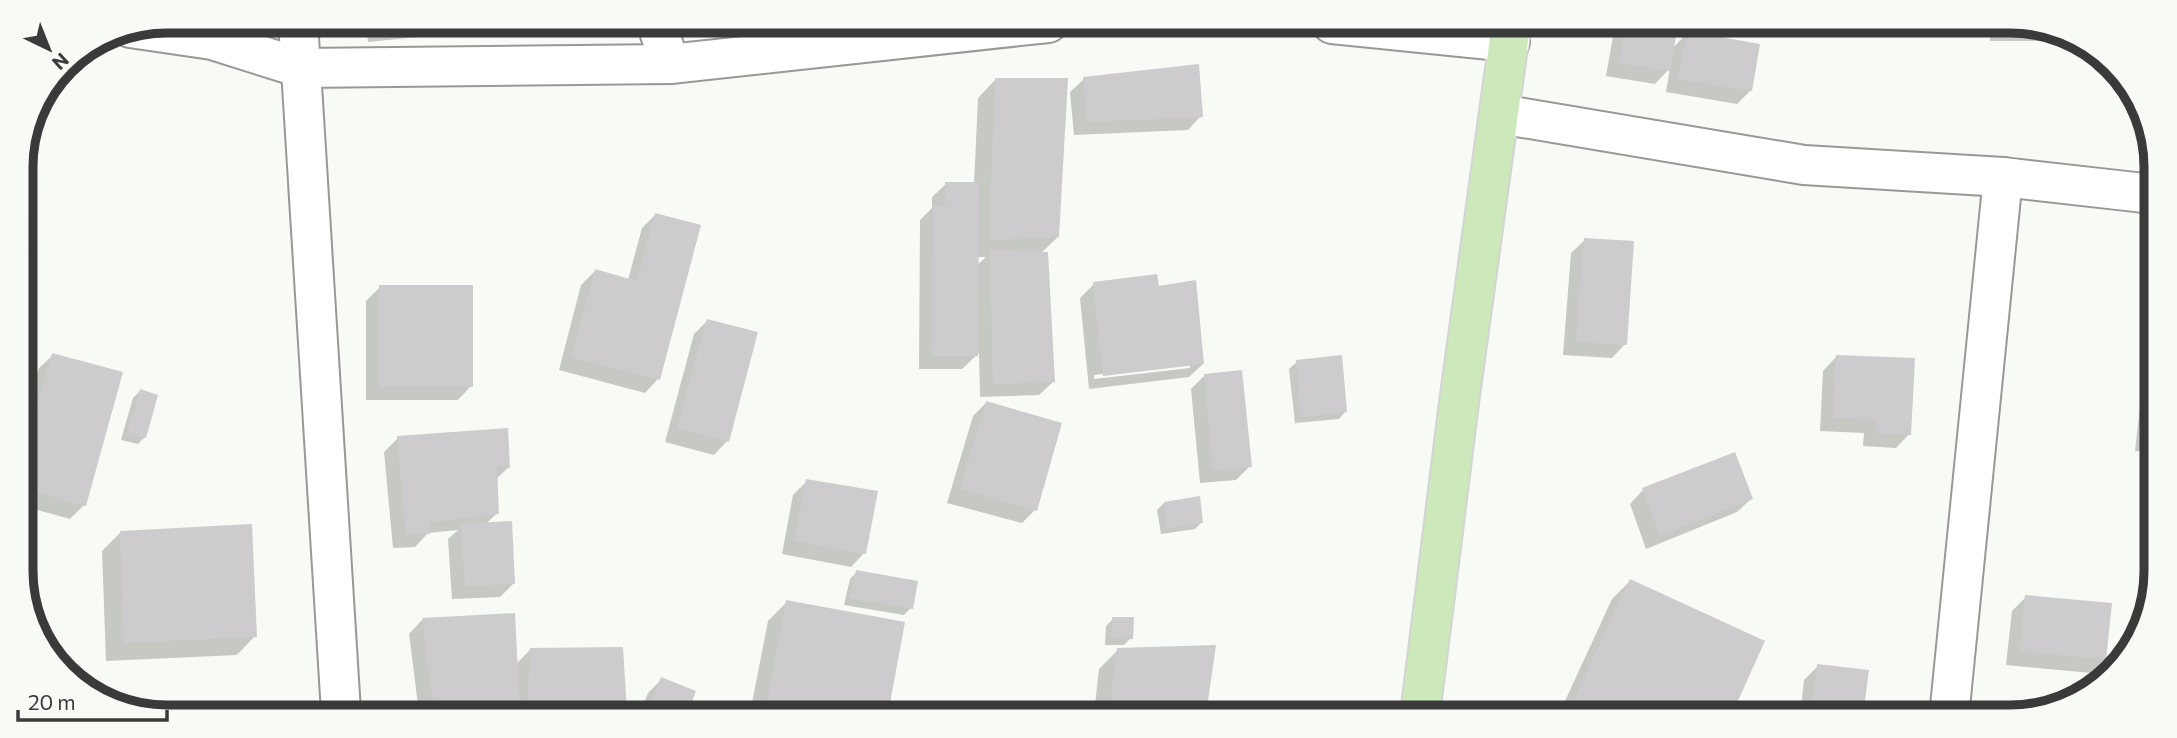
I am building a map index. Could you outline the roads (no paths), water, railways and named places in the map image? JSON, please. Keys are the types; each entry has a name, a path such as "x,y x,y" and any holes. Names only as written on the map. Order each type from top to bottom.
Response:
{"main road":[{"path":"1421,704 1460,395 1510,33"}],"street":[{"path":"220,33 301,68 670,64 956,33"},
{"path":"299,33 341,705"},
{"path":"660,33 670,64"},
{"path":"1500,114 1804,165 2003,177 2144,193"},
{"path":"1950,704 2003,177"}]}
